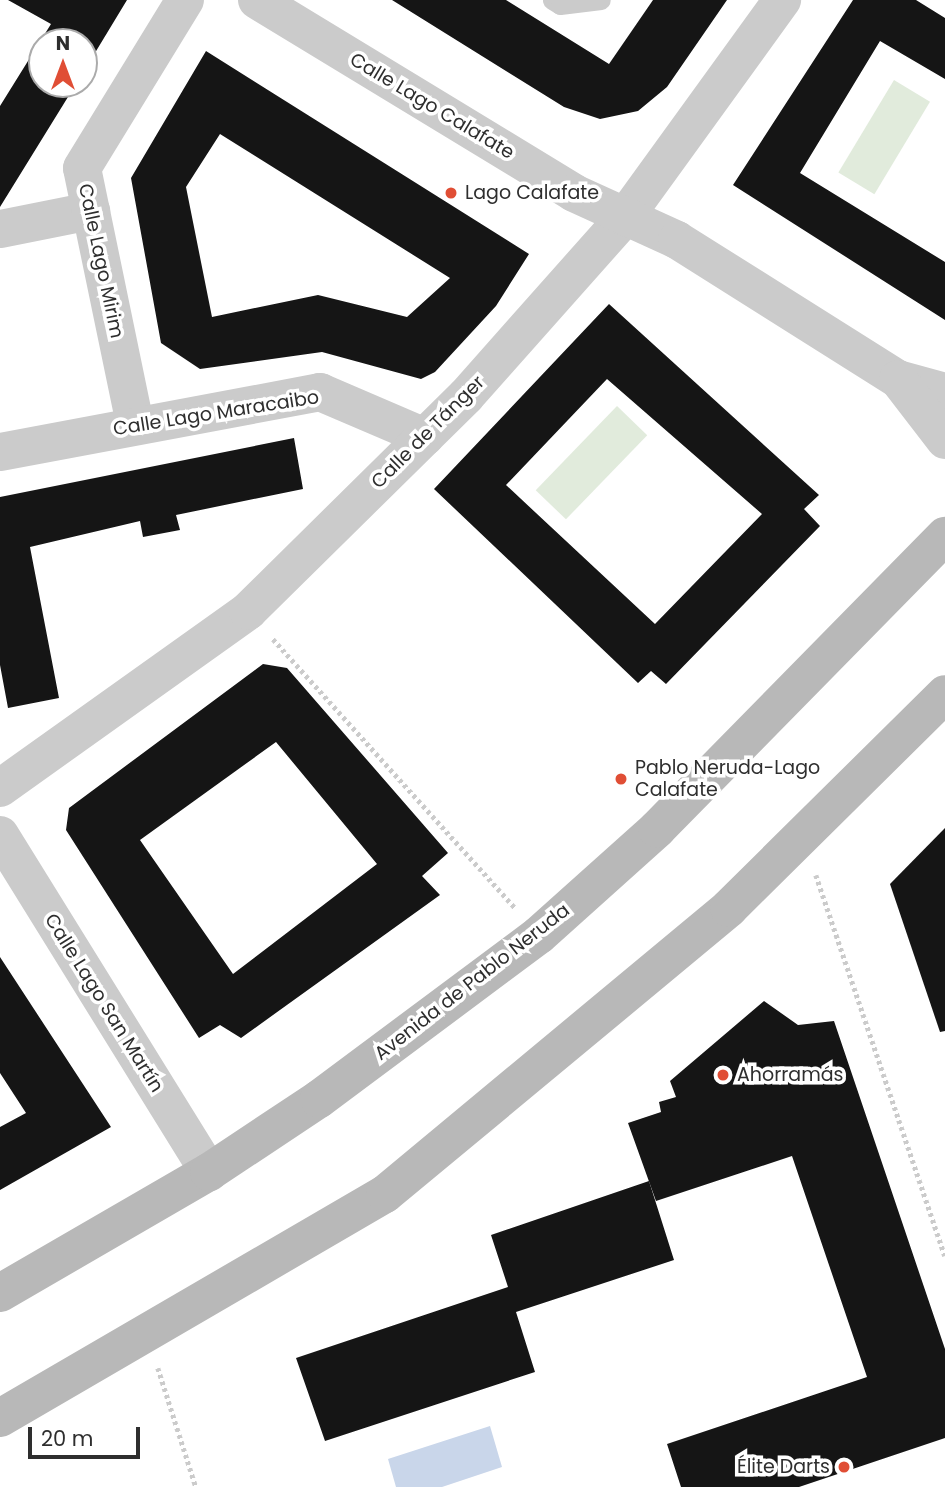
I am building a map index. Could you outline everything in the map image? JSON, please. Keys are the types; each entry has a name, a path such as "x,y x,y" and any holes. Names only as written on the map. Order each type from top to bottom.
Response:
{"main road":[{"name":"Avenida de Pablo Neruda","path":"0,1293 209,1172 319,1099 539,935 657,829 945,536"},
{"path":"0,1418 148,1335 385,1194 729,908 945,694"}],"street":[{"name":"Calle Lago Mirim","path":"135,424 82,168 185,0"},
{"name":"Calle Lago Calafate","path":"257,0 573,193 677,240 898,379 945,392"},
{"name":"Calle de Tánger","path":"0,788 248,611 425,437 625,217 782,0"},
{"path":"0,229 91,211"},
{"name":"Calle Lago Calafate","path":"898,379 945,440"},
{"name":"Calle Lago Maracaibo","path":"0,452 135,424 320,392 425,437"},
{"name":"Calle Lago San Martín","path":"0,835 209,1172"}],"lane":[{"path":"552,0 560,5 601,0"}],"path":[{"path":"248,611 539,935"},
{"path":"803,837 945,1256"},
{"path":"148,1335 196,1487"}],"green space":[{"path":"894,80 930,102 874,194 838,173"},
{"path":"617,406 647,435 566,519 536,490"}],"water":[{"path":"490,1426 502,1467 442,1487 396,1487 388,1459"}],"building":[{"path":"8,0 127,0 98,48 98,28 49,28 51,24"},
{"path":"392,0 506,0 609,64 653,0 727,0 667,87 638,111 600,119 564,107"},
{"path":"853,0 916,0 945,18 945,79 880,41 800,173 945,262 945,320 733,185"},
{"path":"206,51 529,254 496,306 435,372 421,379 322,352 200,369 161,343 131,178","holes":["220,134 450,278 407,317 318,295 212,317 186,187"]},
{"path":"28,61 28,98 67,98 0,207 0,106"},
{"path":"609,304 819,495 804,509 820,526 666,684 651,671 638,683 434,489","holes":["607,379 762,514 655,624 506,485"]},
{"path":"294,438 303,489 176,515 180,530 143,537 140,521 30,547 59,698 8,708 0,665 0,497"},
{"path":"263,664 287,668 448,853 422,876 440,895 241,1038 220,1025 199,1038 66,830 69,808","holes":["276,742 377,864 233,974 140,840"]},
{"path":"945,828 945,1031 940,1032 890,884"},
{"path":"0,957 111,1127 0,1190 0,1127 26,1113 0,1073"},
{"path":"764,1001 798,1025 834,1021 945,1349 945,1438 799,1487 681,1487 667,1444 867,1377 792,1156 656,1201 628,1123 661,1112 659,1102 676,1097 670,1081"},
{"path":"649,1181 674,1260 516,1312 535,1372 325,1441 296,1358 508,1287 491,1235"}],"place":[{"name":"Lago Calafate","path":"451,193"},
{"name":"Pablo Neruda-Lago Calafate","path":"621,779"},
{"name":"Ahorramás","path":"723,1075"},
{"name":"Élite Darts","path":"844,1467"}]}
